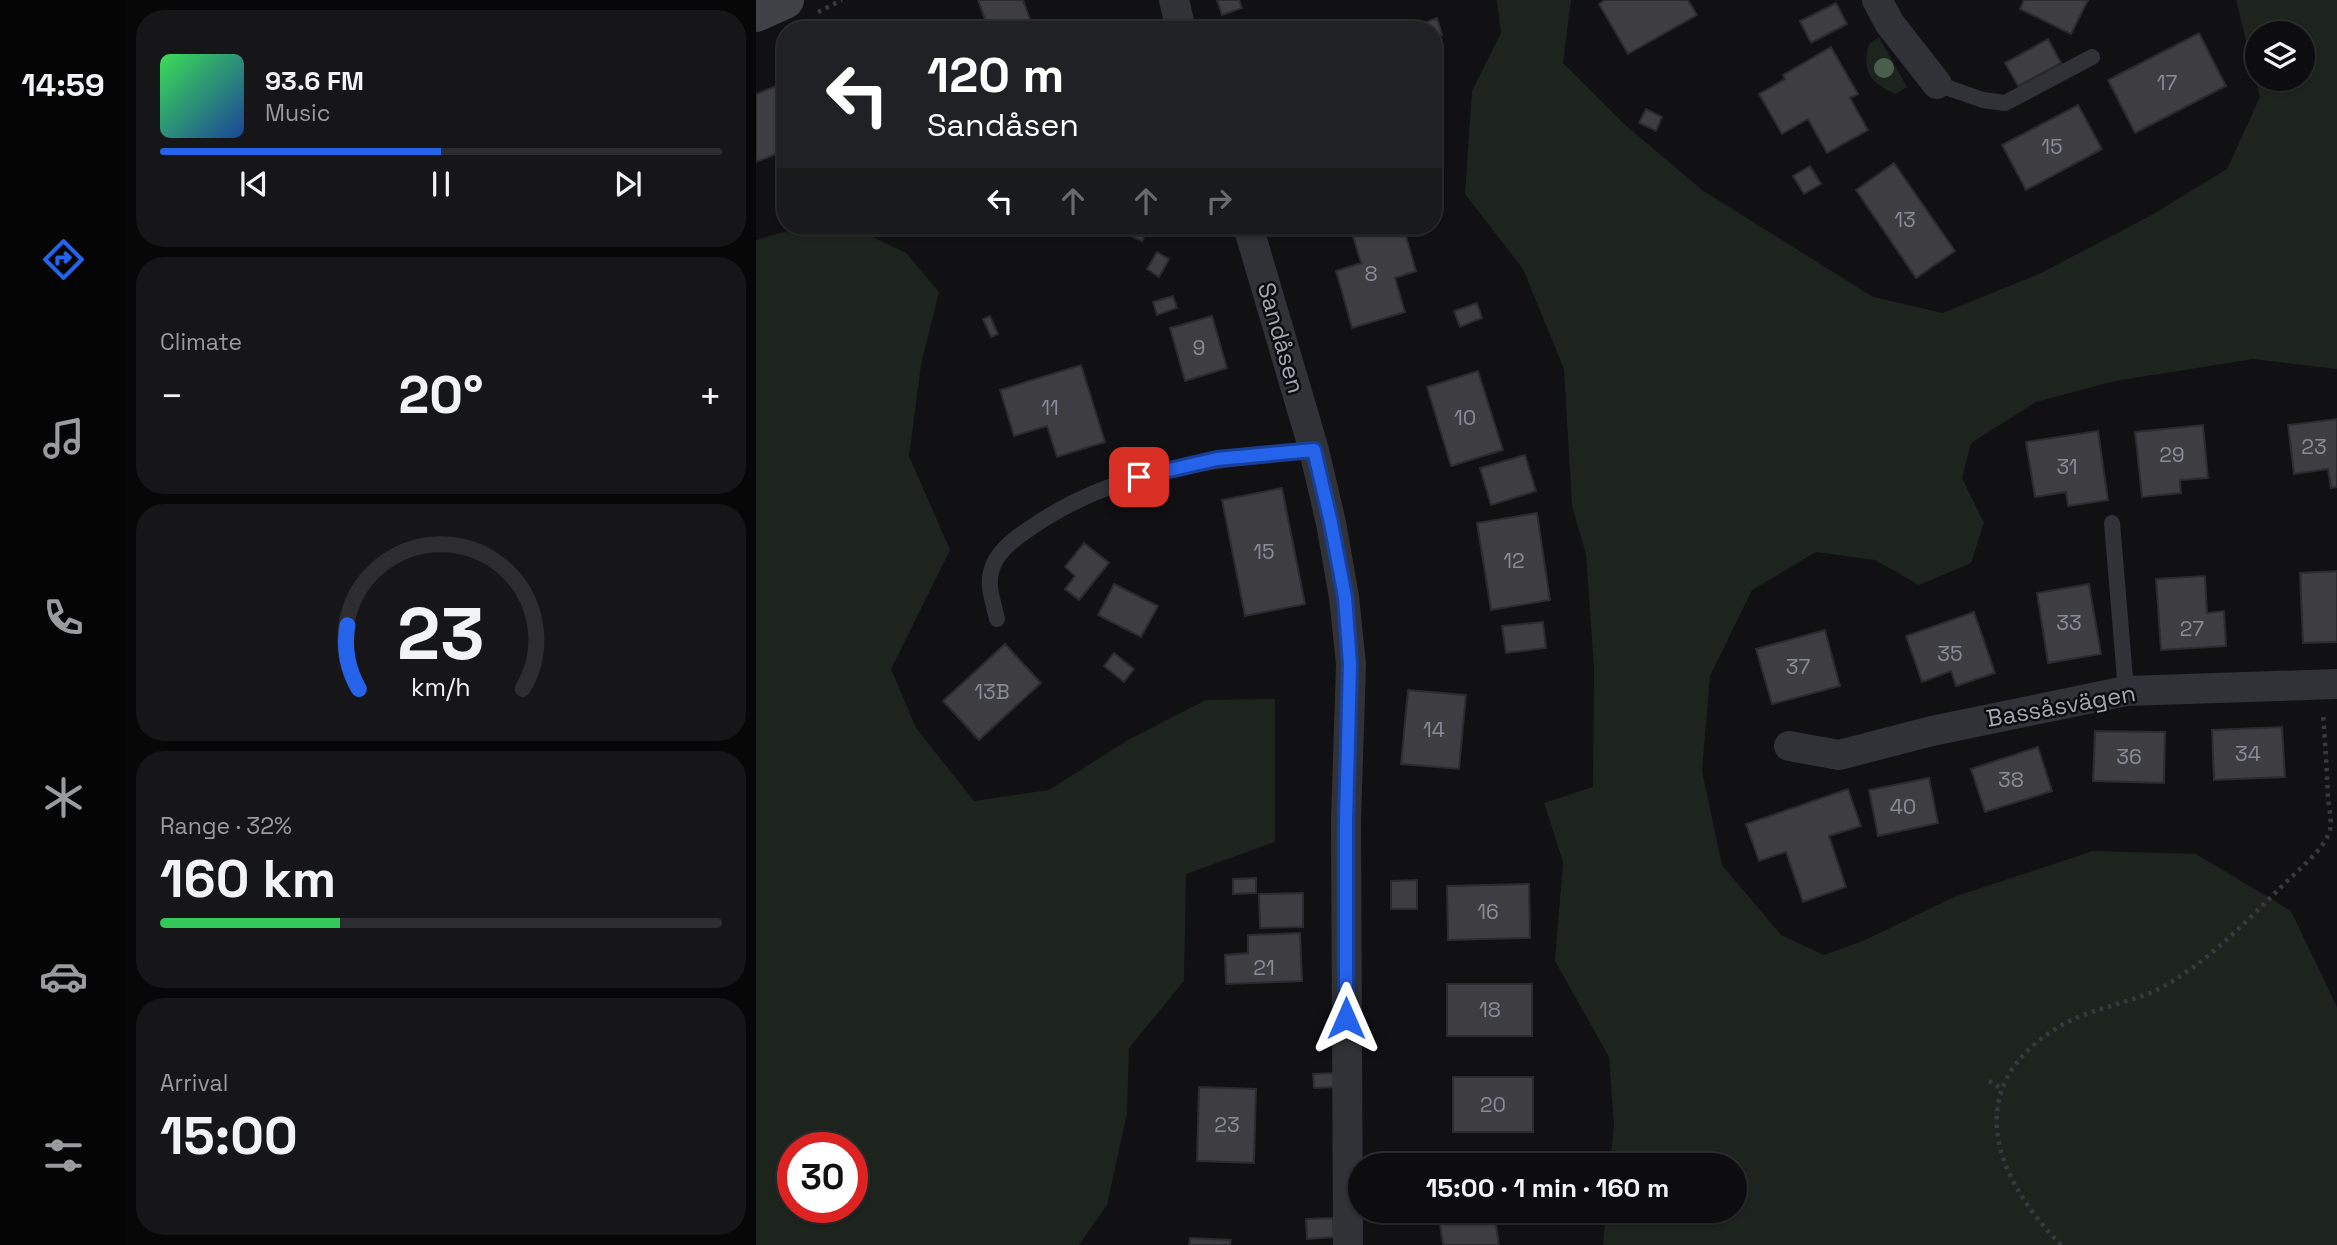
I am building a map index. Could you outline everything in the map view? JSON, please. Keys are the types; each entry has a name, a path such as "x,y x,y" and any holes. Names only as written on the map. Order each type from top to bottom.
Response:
{"street":[{"path":"756,13 785,0"},
{"path":"1174,0 1179,21"},
{"path":"1877,0 1890,24 1937,84"},
{"name":"Sandåsen","path":"1251,235 1314,450 1345,597 1350,664 1346,821 1348,1245"},
{"name":"Bassåsvägen","path":"1790,746 1839,755 1945,728 2126,691 2329,684"}],"lane":[{"path":"1937,84 1983,100 2005,103 2092,57"},
{"path":"998,619 989,583 991,569 1001,552 1042,519 1084,497 1124,481 1174,468 1217,459 1314,450"},
{"path":"2112,523 2126,691"}],"path":[{"path":"2061,1245 2043,1227 2007,1172 1998,1145 1996,1127 2002,1089 2019,1062 2035,1044 2057,1028 2086,1014 2149,994 2200,962 2241,927 2313,856 2330,830 2329,684"},
{"path":"1989,1081 2002,1089"}],"shaded area":[{"path":"1497,0 1571,0 1563,63 1623,123 1702,190 1873,297 1943,313 2039,274 2150,216 2227,169 2260,97 2259,91 2315,91 2315,21 2245,21 2245,36 2236,0 2337,0 2337,369 2253,359 2115,381 2036,402 1971,443 1962,478 1984,523 1971,563 1919,585 1875,560 1816,552 1752,590 1710,676 1702,771 1722,865 1781,935 1824,955 1863,941 1954,897 2093,851 2196,854 2291,911 2337,1007 2337,1245 1603,1245 1605,1223 1747,1223 1747,1153 1611,1153 1614,1125 1609,1057 1555,961 1563,862 1544,803 1593,787 1594,667 1586,554 1572,506 1564,369 1523,269 1465,194 1472,91 1501,33"},
{"path":"1879,37 1907,87 1895,94 1874,80 1867,69 1869,44"},
{"path":"777,234 869,235 906,253 939,292 921,365 909,456 950,550 891,669 916,728 974,801 1049,790 1128,740 1206,700 1275,699 1275,842 1186,874 1184,981 1129,1048 1127,1113 1107,1205 1079,1245 756,1245 756,240"}],"building":[{"path":"978,0 1023,0 1031,21 986,21"},
{"path":"1217,0 1239,0 1242,8 1222,15"},
{"path":"1605,0 1688,0 1697,15 1628,54 1599,4"},
{"path":"2024,0 2088,0 2071,34 2020,9"},
{"path":"1836,3 1847,24 1811,43 1800,21"},
{"path":"2199,33 2226,86 2135,133 2108,80"},
{"path":"2048,39 2061,63 2018,86 2005,63"},
{"path":"1831,47 1858,94 1850,98 1868,130 1827,153 1808,119 1782,134 1759,94 1785,79 1783,75"},
{"path":"777,86 777,154 756,162 756,94"},
{"path":"2078,105 2102,149 2026,190 2002,145"},
{"path":"1646,109 1662,117 1656,131 1639,123"},
{"path":"1894,163 1955,251 1916,278 1856,190"},
{"path":"1810,166 1821,184 1804,194 1793,176"},
{"path":"1128,235 1145,235 1142,241"},
{"path":"1353,235 1406,235 1416,271 1395,278 1405,312 1352,328 1336,271 1361,263"},
{"path":"1157,252 1169,259 1159,277 1147,269"},
{"path":"1173,296 1177,308 1157,315 1153,302"},
{"path":"1477,303 1482,318 1460,327 1454,311"},
{"path":"990,316 998,334 991,337 983,319"},
{"path":"1212,316 1227,368 1185,381 1170,328"},
{"path":"1081,365 1105,442 1057,457 1047,426 1014,436 1000,390"},
{"path":"1478,371 1503,450 1451,466 1427,387"},
{"path":"2337,419 2337,487 2331,488 2328,469 2294,474 2288,425"},
{"path":"2203,425 2208,478 2180,480 2181,493 2142,497 2135,432"},
{"path":"2098,431 2108,500 2068,506 2066,492 2035,497 2026,442"},
{"path":"1525,455 1536,491 1491,505 1480,468"},
{"path":"1282,488 1305,604 1245,616 1222,500"},
{"path":"1537,513 1550,600 1491,610 1477,523"},
{"path":"1084,543 1109,563 1079,600 1065,589 1075,576 1065,567"},
{"path":"2337,571 2337,642 2303,643 2300,573"},
{"path":"2205,576 2207,613 2224,611 2226,646 2161,650 2156,579"},
{"path":"1114,584 1158,606 1141,637 1098,615"},
{"path":"2089,584 2101,654 2048,663 2037,593"},
{"path":"1974,612 1995,673 1956,686 1951,671 1922,682 1906,636"},
{"path":"1543,622 1546,648 1506,653 1502,626"},
{"path":"1825,630 1840,686 1772,704 1756,649"},
{"path":"1005,644 1041,683 979,740 943,701"},
{"path":"1114,653 1134,669 1124,682 1104,666"},
{"path":"1408,690 1466,695 1459,769 1401,764"},
{"path":"2282,727 2285,777 2214,780 2212,730"},
{"path":"2095,731 2165,732 2164,783 2093,781"},
{"path":"2038,747 2052,791 1985,812 1971,769"},
{"path":"1929,778 1938,823 1878,836 1869,790"},
{"path":"1848,789 1861,826 1829,836 1846,887 1803,902 1786,852 1759,861 1746,824"},
{"path":"1256,878 1256,893 1233,894 1233,879"},
{"path":"1417,880 1417,909 1391,909 1391,881"},
{"path":"1529,884 1530,938 1448,940 1447,886"},
{"path":"1303,893 1303,927 1260,928 1259,894"},
{"path":"1300,933 1302,981 1226,984 1225,955 1248,953 1248,935"},
{"path":"1447,984 1532,984 1532,1036 1447,1036"},
{"path":"1335,1073 1335,1087 1314,1088 1313,1074"},
{"path":"1453,1077 1533,1077 1533,1132 1453,1132"},
{"path":"1199,1087 1256,1089 1254,1163 1197,1161"},
{"path":"1333,1218 1334,1237 1307,1239 1306,1219"},
{"path":"1440,1223 1496,1223 1499,1245 1443,1245"},
{"path":"1190,1238 1231,1240 1230,1245 1189,1245"}],"route":[{"path":"1139,477 1217,459 1314,450 1345,597 1350,664 1346,821 1346,1018"}]}
